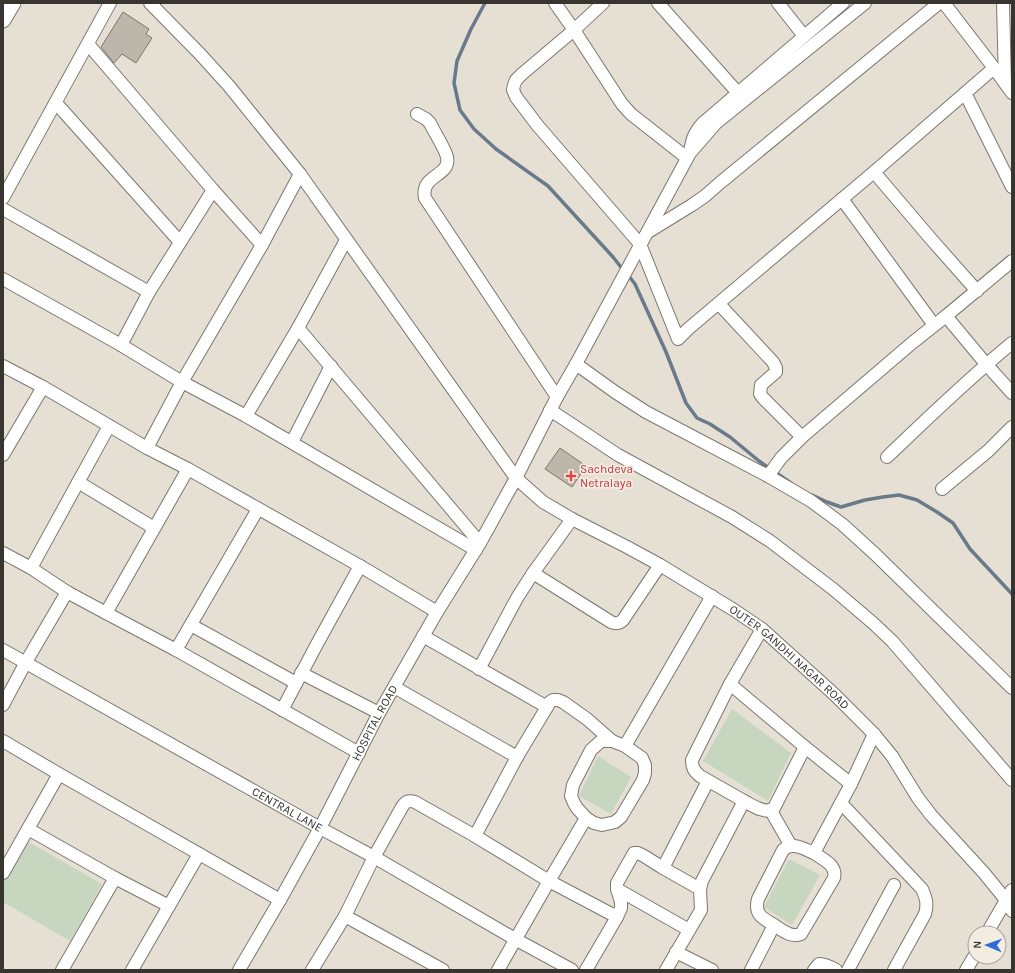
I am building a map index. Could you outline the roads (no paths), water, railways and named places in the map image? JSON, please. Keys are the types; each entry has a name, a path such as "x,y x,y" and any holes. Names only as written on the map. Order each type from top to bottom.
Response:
{"main road":[{"path":"3,20 13,3"}],"street":[{"path":"3,198 110,3"},
{"name":"OUTER GANDHI NAGAR ROAD","path":"150,3 229,86 300,174 516,478 543,502 572,519 660,565 712,596 762,629 835,695 874,734 892,756 918,798 927,809 1010,900"},
{"path":"555,3 622,104 631,114 688,155"},
{"path":"603,3 519,77 516,80 513,90 516,97 538,126 638,249 678,339 994,68"},
{"path":"658,3 738,93"},
{"path":"778,3 804,36"},
{"path":"688,155 693,137 697,130 842,3"},
{"path":"646,233 705,196 939,3"},
{"path":"944,3 1012,93"},
{"path":"1003,3 1005,83"},
{"path":"688,155 716,123 862,4"},
{"path":"88,44 262,245"},
{"path":"965,93 1012,187"},
{"path":"56,103 180,242"},
{"path":"417,114 430,123 447,156 447,165 445,169 424,188 425,198 557,397"},
{"name":"HOSPITAL ROAD","path":"239,970 320,828 379,712 437,612 478,546 516,478 550,410 688,155"},
{"path":"874,172 977,291"},
{"path":"147,448 182,382 262,245 300,174"},
{"path":"121,345 150,292 213,190"},
{"path":"842,199 934,325"},
{"path":"3,209 150,292"},
{"path":"246,416 298,328 346,240"},
{"path":"769,474 781,458 802,437 912,343 1012,262"},
{"path":"3,279 121,345 182,382 246,416 478,546"},
{"path":"719,304 773,362 776,372 761,385 760,394 802,437"},
{"path":"946,316 1012,393"},
{"path":"298,328 331,366 478,546"},
{"path":"887,457 986,364 1012,344"},
{"path":"576,364 646,412 769,474 832,516 858,538 1012,688"},
{"path":"3,366 43,387 147,448 188,469 360,566 437,612"},
{"path":"292,442 331,366"},
{"path":"5,447 43,387"},
{"path":"550,410 618,455 732,517 758,533 833,588 892,641 1012,780"},
{"path":"31,568 109,426"},
{"path":"942,489 988,451 1012,427"},
{"path":"106,613 188,469"},
{"path":"78,482 154,528"},
{"path":"176,650 258,509"},
{"path":"479,669 533,573 572,519"},
{"path":"3,553 31,568 67,592 176,650 359,753"},
{"path":"533,573 616,624 623,620 660,565"},
{"path":"282,710 360,566"},
{"path":"3,705 67,592"},
{"path":"625,746 712,596"},
{"path":"190,625 299,678 379,712"},
{"path":"762,629 730,684 692,760 694,772 760,809 766,811 771,810 774,808 805,747"},
{"path":"423,636 547,707"},
{"name":"CENTRAL LANE","path":"3,650 374,857 515,939 572,970"},
{"path":"730,684 851,784"},
{"path":"394,687 517,757"},
{"path":"475,836 517,757 550,702 553,700 558,700 563,702 587,718 612,741"},
{"path":"814,853 851,784 874,734"},
{"path":"3,741 280,900"},
{"path":"601,741 612,741 625,746 642,758 645,765 645,773 643,780 621,817 615,822 602,825 594,823 586,818 574,804 571,796 573,785 591,750 601,741"},
{"path":"3,873 59,774"},
{"path":"663,868 708,781"},
{"path":"312,970 345,916 374,857 402,807 410,800 475,836 549,881 617,917"},
{"path":"666,970 701,910 700,889 702,880 744,800"},
{"path":"841,803 922,890 926,897 927,908 925,914 894,970"},
{"path":"771,810 791,846"},
{"path":"498,970 586,818"},
{"path":"28,829 168,906"},
{"path":"791,846 797,846 814,853 831,865 835,873 834,878 801,934 797,936 793,936 761,916 757,911 756,905 783,850 791,846"},
{"path":"586,970 621,908 617,883 634,853 638,853 700,889"},
{"path":"132,970 199,854"},
{"path":"62,970 115,878"},
{"path":"848,970 894,885"},
{"path":"617,889 689,930"},
{"path":"993,925 1010,900"},
{"path":"345,916 435,968"},
{"path":"751,970 774,925"},
{"path":"676,952 712,970"},
{"path":"814,970 819,964 828,965 836,970"}],"waterway":[{"path":"485,3 471,29 457,61 454,83 460,110 474,129 496,149 548,186 624,271"},
{"path":"628,275 635,284 666,352 686,403 697,418 710,424 730,437 759,461 791,483"},
{"path":"812,495 841,507 865,500 899,495 917,500 953,523 970,549 1012,594"}],"place":[{"name":"Sachdeva Netralaya","path":"571,476"}]}
